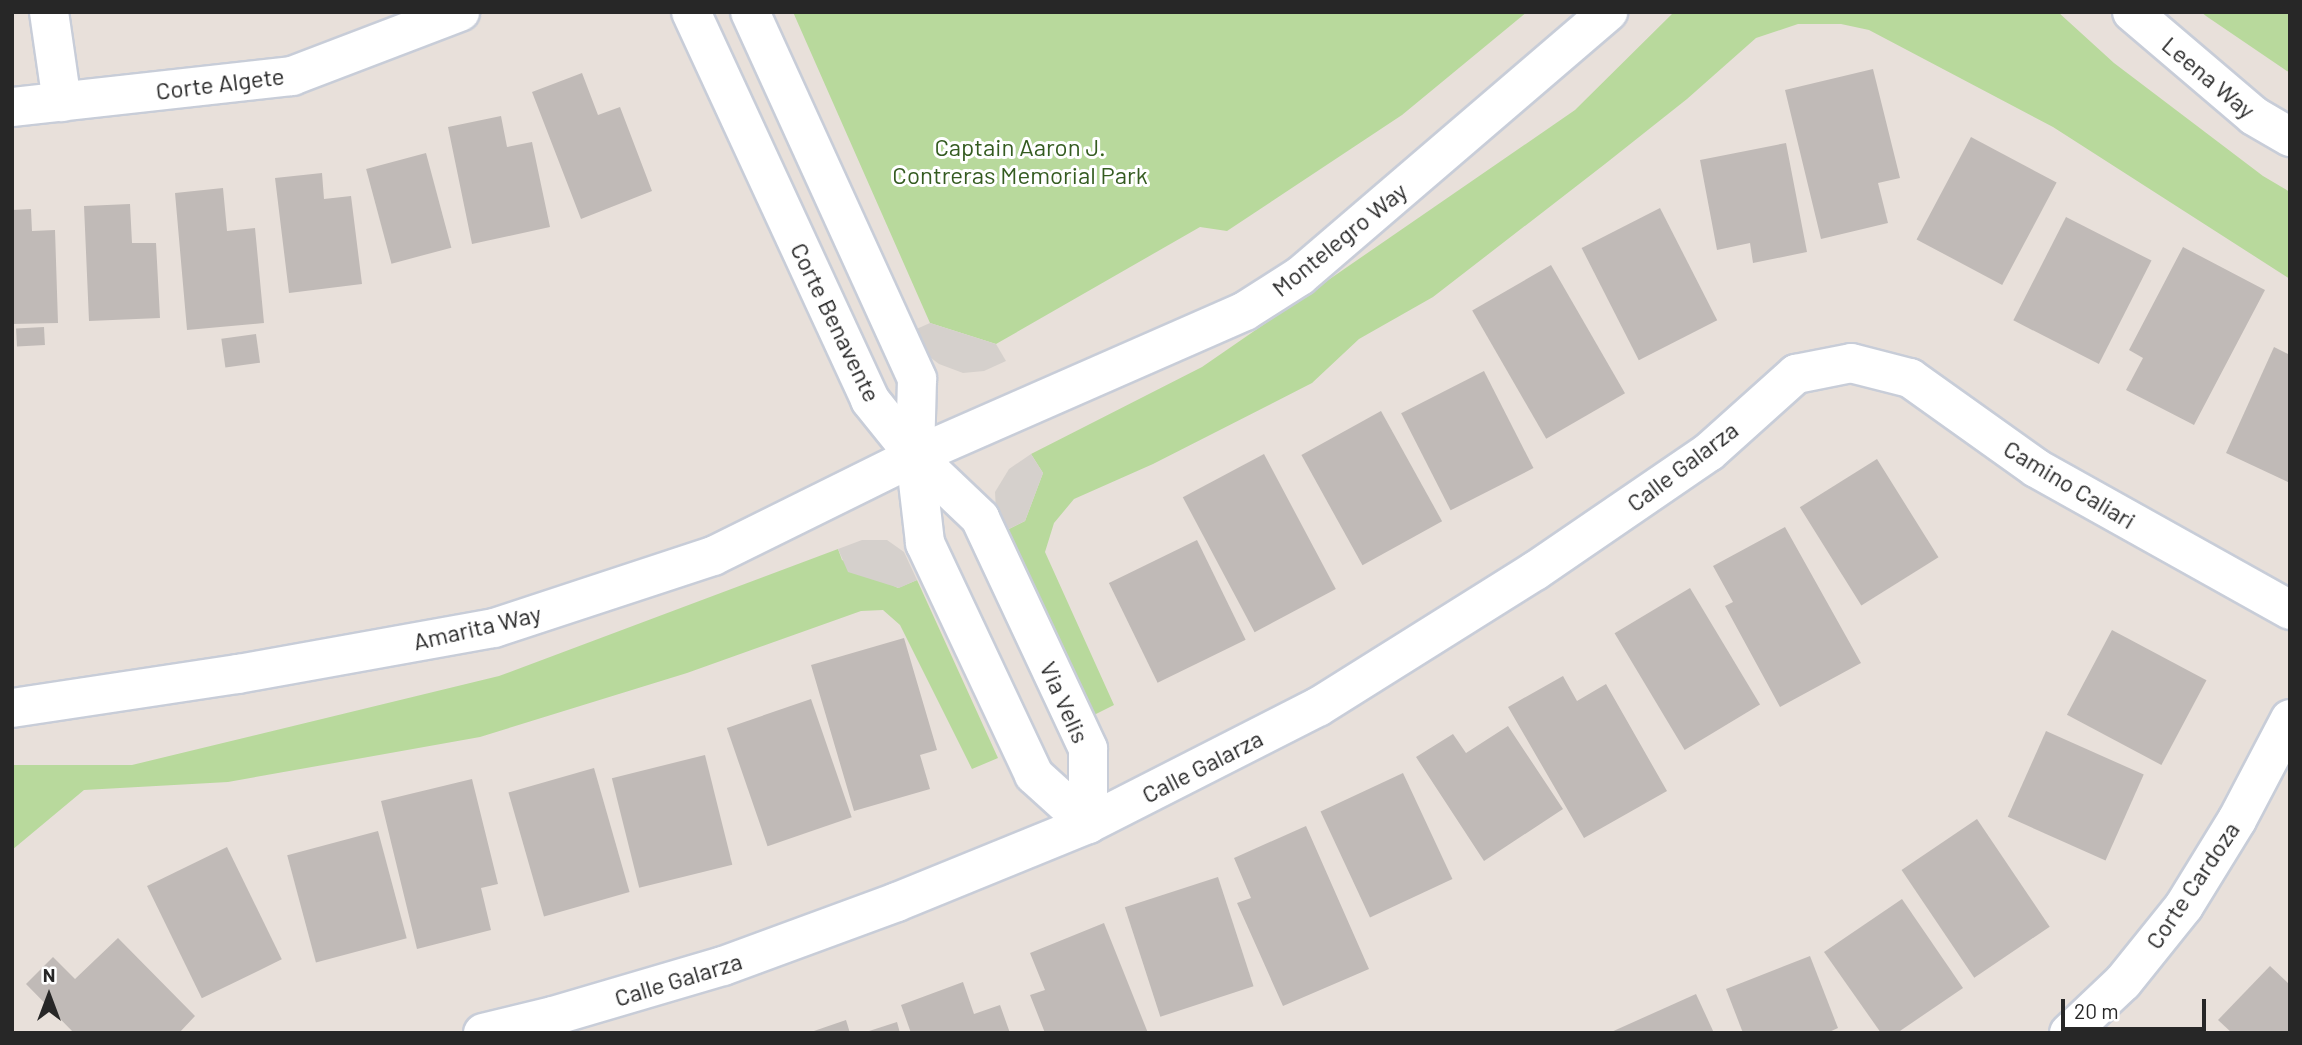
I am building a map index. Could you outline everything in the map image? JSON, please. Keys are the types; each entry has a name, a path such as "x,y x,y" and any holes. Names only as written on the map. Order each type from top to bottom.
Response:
{"street":[{"path":"49,12 62,102"},
{"name":"Corte Algete","path":"12,107 292,76 460,12"},
{"name":"Corte Benavente","path":"691,12 868,396 915,456"},
{"name":"Corte Benavente","path":"750,12 917,379 915,456"},
{"name":"Montelegro Way","path":"915,456 1245,311 1300,276 1608,12"},
{"name":"Leena Way","path":"2132,12 2254,116 2290,137"},
{"name":"Camino Caliari","path":"1851,363 1910,378 2036,468 2290,610"},
{"name":"Calle Galarza","path":"483,1033 553,1016 723,966 897,902 1088,824 1318,707 1535,571 1709,452 1796,374 1851,363"},
{"path":"915,456 925,543 1034,775 1088,824"},
{"name":"Amarita Way","path":"12,709 238,674 494,628 713,556 915,456"},
{"name":"Via Velis","path":"915,456 980,518 1088,749 1088,824"},
{"name":"Corte Cardoza","path":"2069,1033 2123,982 2184,906 2237,820 2290,719"}],"green space":[{"name":"Captain Aaron J. Contreras Memorial Park","path":"793,12 1527,12 1402,115 1227,231 1200,227 996,344 930,323"},
{"path":"1674,12 2058,12 2114,63 2263,176 2290,192 2290,279 2053,127 1869,30 1841,24 1798,24 1756,38 1687,99 1605,164 1433,297 1359,339 1312,383 1153,464 1074,499 1054,523 1045,552 1114,705 1094,715 1005,531 1025,521 1043,473 1031,454 1202,367 1575,110"},
{"path":"2201,12 2290,12 2290,73 2206,16"},
{"path":"838,549 842,560 898,588 917,580 998,758 972,769 900,625 883,610 861,611 687,673 480,737 228,782 84,790 12,850 12,765 132,765 499,676"}],"shaded area":[{"path":"930,323 996,344 1006,361 984,371 963,373 939,364 922,351 912,331"},
{"path":"1031,454 1043,473 1025,521 1005,531 996,511 995,492 1009,469"},
{"path":"862,540 887,540 904,552 917,580 899,588 848,572 838,549"}],"building":[{"path":"1873,69 1900,178 1878,183 1888,223 1821,239 1785,90"},
{"path":"582,73 598,115 620,107 652,191 581,219 532,92"},
{"path":"501,116 507,147 532,142 550,227 472,244 448,127"},
{"path":"1971,137 2057,183 2002,285 1917,239"},
{"path":"1786,143 1807,252 1753,263 1750,243 1717,250 1700,160"},
{"path":"426,153 451,248 391,264 366,169"},
{"path":"322,173 324,199 351,196 362,284 289,293 275,178"},
{"path":"223,188 227,231 255,228 264,323 187,330 175,193"},
{"path":"130,204 132,243 156,243 160,318 89,321 84,206"},
{"path":"1660,208 1717,320 1639,360 1582,248"},
{"path":"31,209 32,231 55,230 58,323 12,324 12,210"},
{"path":"2066,217 2152,261 2099,364 2013,320"},
{"path":"2183,247 2265,290 2194,425 2126,390 2143,358 2129,350"},
{"path":"1551,265 1625,393 1546,439 1472,310"},
{"path":"44,327 45,345 17,346 16,328"},
{"path":"256,334 260,363 225,368 221,339"},
{"path":"2274,347 2290,355 2290,483 2226,453"},
{"path":"1484,371 1533,468 1451,510 1401,413"},
{"path":"1381,411 1442,521 1362,565 1301,455"},
{"path":"1264,454 1336,589 1255,632 1183,497"},
{"path":"1877,459 1938,557 1861,606 1800,507"},
{"path":"1785,527 1861,663 1780,707 1725,606 1733,602 1713,566"},
{"path":"1197,540 1246,640 1158,683 1109,583"},
{"path":"1690,588 1760,705 1685,750 1615,633"},
{"path":"2112,630 2206,680 2161,765 2067,715"},
{"path":"904,638 937,750 920,755 930,789 854,811 811,665"},
{"path":"1563,676 1577,701 1606,684 1667,791 1584,838 1508,707"},
{"path":"811,699 852,817 768,846 727,728"},
{"path":"1508,726 1563,809 1484,861 1416,757 1453,734 1466,753"},
{"path":"2046,731 2144,775 2106,860 2008,817"},
{"path":"705,755 732,865 639,888 612,778"},
{"path":"594,768 630,892 544,917 508,793"},
{"path":"1403,773 1452,879 1370,917 1321,811"},
{"path":"472,779 498,884 481,888 491,930 417,949 381,801"},
{"path":"1977,819 2050,927 1974,978 1902,870"},
{"path":"1306,826 1369,969 1283,1006 1237,903 1251,898 1234,858"},
{"path":"378,831 407,938 316,963 287,855"},
{"path":"227,847 282,959 202,998 147,886"},
{"path":"1218,877 1254,986 1160,1017 1125,907"},
{"path":"1902,899 1963,988 1897,1033 1881,1033 1824,952"},
{"path":"1104,923 1148,1033 1045,1033 1030,995 1045,990 1030,953"},
{"path":"118,938 195,1016 179,1033 74,1033 26,984 53,957 75,979"},
{"path":"1810,956 1838,1028 1827,1033 1743,1033 1726,989"},
{"path":"2270,966 2290,985 2290,1033 2232,1033 2218,1020"},
{"path":"963,982 974,1014 1000,1005 1010,1033 911,1033 901,1005"},
{"path":"1696,994 1714,1033 1609,1033"},
{"path":"846,1020 850,1033 811,1033 811,1032"},
{"path":"897,1022 900,1033 866,1032"}]}
